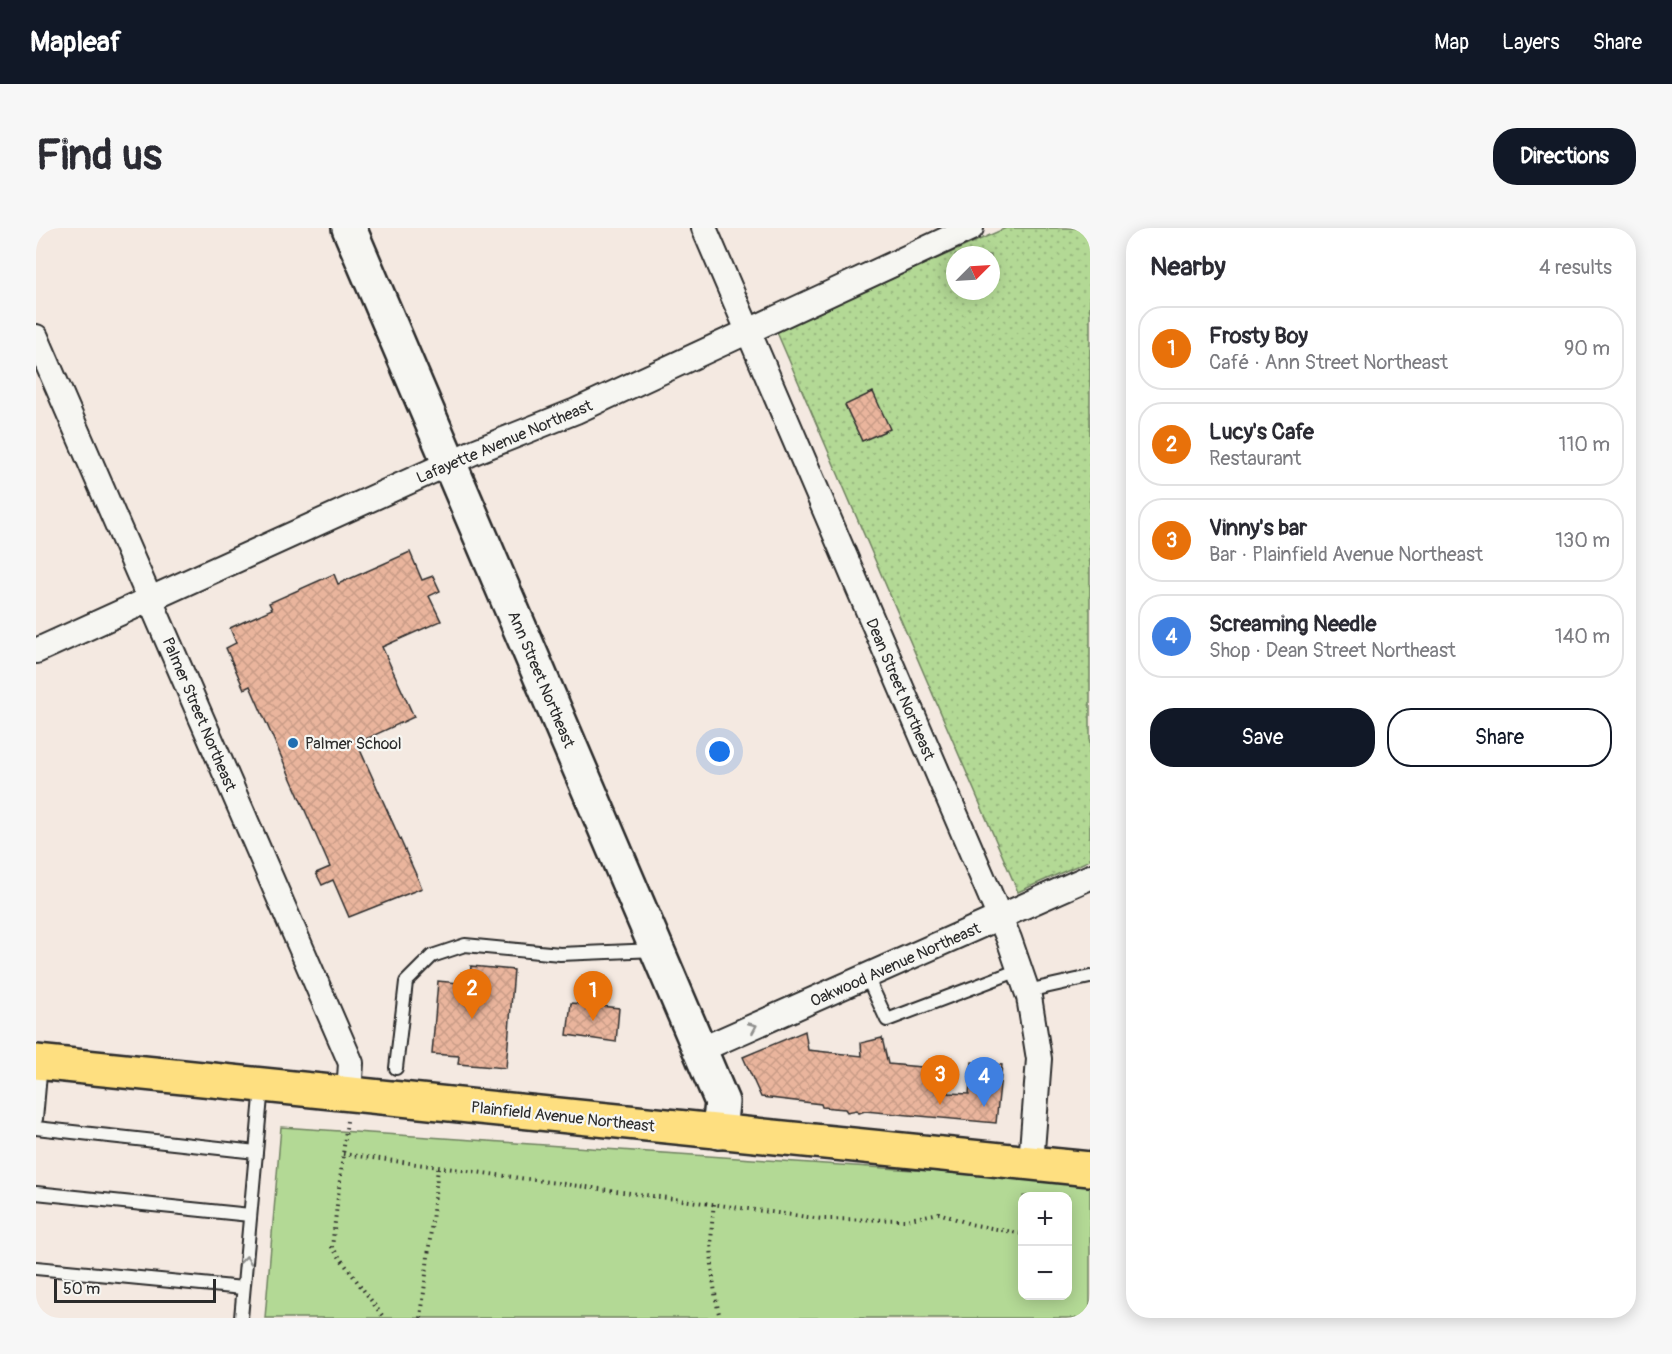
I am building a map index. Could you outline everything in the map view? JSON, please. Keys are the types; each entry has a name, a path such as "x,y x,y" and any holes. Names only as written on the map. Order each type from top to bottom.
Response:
{"main road":[{"name":"Ann Street Northeast","path":"349,228 722,1102 719,1132"},
{"name":"Plainfield Avenue Northeast","path":"38,1062 1090,1169"}],"street":[{"name":"Dean Street Northeast","path":"704,228 999,918 1023,980 1039,1059 1031,1163"},
{"name":"Lafayette Avenue Northeast","path":"36,651 450,463 576,411 971,228"},
{"name":"Palmer Street Northeast","path":"36,337 351,1064 349,1094"},
{"name":"Oakwood Avenue Northeast","path":"700,1050 1090,877"}],"lane":[{"path":"396,1068 406,982 432,956 465,945 560,954 657,950"},
{"path":"867,977 887,1020 1023,980 1090,977"},
{"path":"36,1119 38,1062"},
{"path":"241,1318 262,1085"},
{"path":"36,1128 255,1152"},
{"path":"36,1193 250,1215"},
{"path":"36,1268 243,1288"}],"path":[{"path":"349,1094 332,1247 384,1318"},
{"path":"344,1154 822,1219 905,1220 939,1213 970,1224 1018,1233"},
{"path":"421,1318 438,1168"},
{"path":"714,1204 711,1227 715,1291 720,1318"}],"green space":[{"path":"1006,228 1090,228 1090,860 1018,892 776,330 946,255 946,300 1000,300 1000,246 965,246"},
{"path":"281,1127 1090,1182 1090,1318 265,1318"}],"building":[{"path":"873,392 890,429 862,441 845,405"},
{"path":"410,552 422,580 433,576 440,591 429,596 441,621 382,647 414,717 357,743 422,888 349,917 333,880 322,885 316,873 330,867 250,686 244,689 226,648 236,643 230,628 272,609 269,603 334,574 338,584"},
{"path":"471,966 514,970 506,1068 458,1064 459,1056 432,1054 438,981 469,984"},
{"path":"571,1003 619,1008 616,1042 567,1035"},
{"path":"805,1031 808,1050 862,1056 861,1043 882,1038 888,1064 944,1069 949,1093 969,1094 972,1062 1002,1065 996,1123 865,1111 859,1113 857,1110 847,1112 845,1109 822,1107 821,1104 761,1097 743,1057"}],"place":[{"name":"Palmer School","path":"293,743"},
{"name":"Lucy's Cafe","path":"472,1019"},
{"name":"Frosty Boy","path":"593,1021"},
{"name":"Vinny's bar","path":"940,1105"},
{"name":"Screaming Needle","path":"984,1107"}]}
